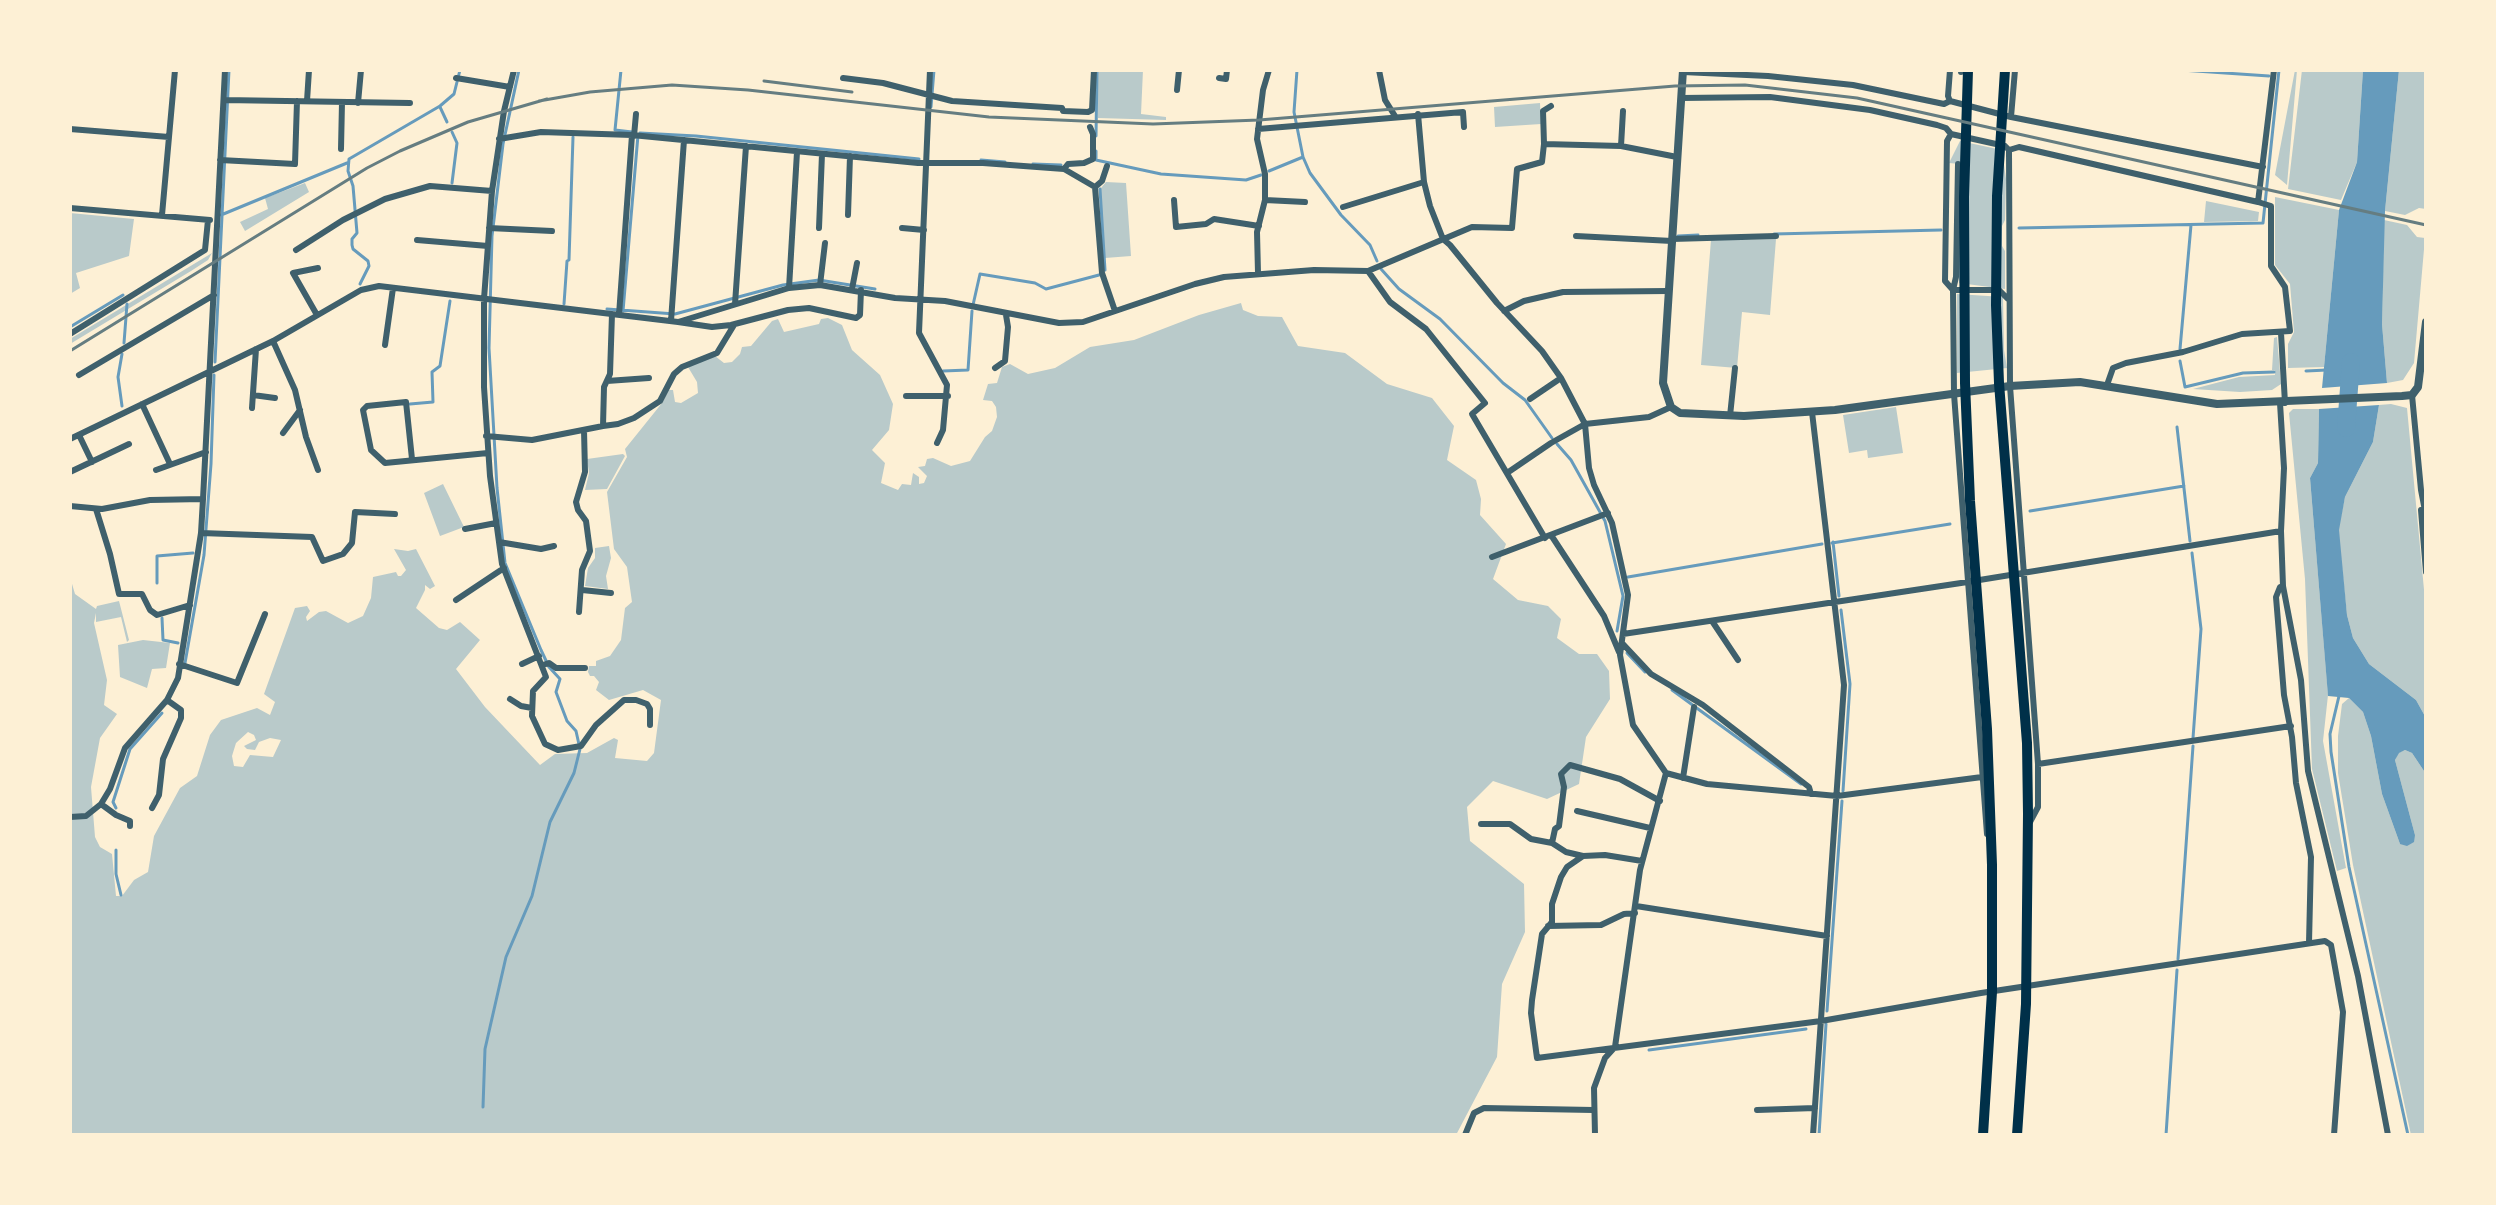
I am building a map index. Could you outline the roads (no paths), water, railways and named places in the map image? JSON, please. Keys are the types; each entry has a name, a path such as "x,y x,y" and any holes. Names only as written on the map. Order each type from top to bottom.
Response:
{"highway":[{"path":"2005,70 1997,196 1996,305 1999,383 2027,743 2028,825 2026,987 2017,1135"},
{"path":"1963,71 1965,352 1970,501 1987,729 1992,865 1992,992 1983,1135"}],"street":[{"path":"162,215 175,70"},
{"path":"70,817 86,816 101,804 125,748 167,700 178,678 204,533 209,371 226,101 225,70 218,70"},
{"path":"307,101 309,70"},
{"path":"358,103 361,70"},
{"path":"514,70 492,191 488,246 491,436 488,453 496,523 502,543 504,568 539,656 546,664 556,668 585,668"},
{"path":"930,70 919,333 935,366 945,378 948,396 943,430 937,443"},
{"path":"843,78 883,83 952,101 1091,112 1094,70"},
{"path":"1177,90 1179,70"},
{"path":"1219,78 1226,79 1227,70"},
{"path":"1258,273 1256,263 1265,200 1265,174 1257,139 1263,90 1269,70"},
{"path":"1379,70 1385,100 1395,116"},
{"path":"1950,70 1950,101"},
{"path":"2011,117 2015,70"},
{"path":"2260,203 2274,70"},
{"path":"2263,167 2011,117 1950,101 1944,104 1853,85 1683,71 1663,383 1671,407 1680,413 1692,415 1812,412 2010,386 2080,382 2217,404 2407,396 2418,387 2421,376 2426,322"},
{"path":"458,78 510,87"},
{"path":"1681,98 1733,96 1816,101 1937,125 1951,134 2005,146 2009,150 2010,386 2038,764 2038,807 2028,825"},
{"path":"226,101 410,103"},
{"path":"223,160 295,164 297,101"},
{"path":"341,149 342,102"},
{"path":"673,318 789,285 820,282 853,286 895,298 945,301 1006,315 1059,323 1083,322 1224,277 1258,273 1368,271 1472,227 1512,228 1517,169 1542,162 1543,111 1551,106"},
{"path":"1621,146 1623,111"},
{"path":"1258,129 1463,112 1464,127"},
{"path":"603,426 604,387 610,374 618,313 636,114"},
{"path":"1418,114 1424,182 1443,239 1542,351 1561,378 1585,424 1589,468 1628,595 1620,655"},
{"path":"1064,169 1068,164 1093,159 1090,127"},
{"path":"70,129 169,137"},
{"path":"503,139 541,132 635,135 926,163 983,163 1064,169 1095,187"},
{"path":"1951,134 1947,141 1945,281 1953,290 1999,290 2008,299"},
{"path":"673,318 684,140"},
{"path":"1544,144 1621,146 1677,157"},
{"path":"735,300 746,146"},
{"path":"2009,150 2019,147 2271,206 2271,266 2285,287 2290,331 2242,334 2183,352 2126,363 2113,368 2107,385"},
{"path":"789,285 797,152"},
{"path":"819,228 822,154"},
{"path":"848,215 850,156"},
{"path":"1958,164 1956,277 1953,290 1954,394 1985,824 1992,865"},
{"path":"1095,187 1102,181 1107,166"},
{"path":"1343,207 1424,182"},
{"path":"296,250 385,199 430,186 492,191"},
{"path":"1095,187 1102,273 1115,311"},
{"path":"1174,200 1176,227 1206,224 1214,219 1259,226"},
{"path":"1265,200 1305,202"},
{"path":"70,208 217,221"},
{"path":"70,334 205,250 208,220"},
{"path":"491,228 552,231"},
{"path":"902,228 924,230"},
{"path":"1576,236 1672,240 1776,236"},
{"path":"417,240 488,246"},
{"path":"820,282 825,243"},
{"path":"853,286 857,263"},
{"path":"317,315 293,273 318,268"},
{"path":"1368,271 1390,302 1426,329 1485,403 1472,414 1548,537 1604,616 1620,655 1633,725 1666,773 1707,784 1810,791 1837,796 1982,777"},
{"path":"70,439 273,341 361,290 379,286 673,318 712,327 809,308 856,318 860,315 861,290"},
{"path":"385,345 393,288"},
{"path":"1504,311 1524,301 1563,292 1668,291"},
{"path":"79,375 214,295"},
{"path":"995,368 1005,361 1006,315"},
{"path":"491,436 532,440 618,424 634,418 660,401 674,374 682,367 717,353 734,325"},
{"path":"2281,333 2285,403 2281,531 2283,586 2301,680 2312,793 2358,976 2388,1135"},
{"path":"273,341 295,390 318,470"},
{"path":"252,408 256,349"},
{"path":"1730,416 1735,368"},
{"path":"607,381 649,378"},
{"path":"1530,399 1561,378"},
{"path":"253,395 275,398"},
{"path":"906,396 948,396"},
{"path":"2407,396 2426,516"},
{"path":"412,459 406,402 367,406 363,410 371,450 385,463 488,453"},
{"path":"142,404 170,464"},
{"path":"1507,473 1585,424 1649,417 1671,407"},
{"path":"283,433 300,410"},
{"path":"1812,412 1844,685 1813,1135"},
{"path":"579,612 582,570 590,551 586,521 576,502 585,472 584,430"},
{"path":"79,435 92,462"},
{"path":"70,472 129,444"},
{"path":"156,470 206,452"},
{"path":"2421,490 2426,572"},
{"path":"70,506 96,509 150,500 203,499"},
{"path":"96,509 119,594 142,594 150,610 157,615 190,605"},
{"path":"204,533 312,537 323,561 343,554 352,543 355,512 395,514"},
{"path":"1492,557 1605,514"},
{"path":"465,529 496,523"},
{"path":"1623,634 2281,531"},
{"path":"502,543 541,549 554,546"},
{"path":"456,600 504,568"},
{"path":"2283,586 2276,597 2284,695 2291,726 2296,783 2311,857 2309,943"},
{"path":"582,590 611,593"},
{"path":"179,664 237,683 265,614"},
{"path":"1712,621 1738,660"},
{"path":"1622,643 1651,674 1703,705 1810,791"},
{"path":"522,664 539,656"},
{"path":"546,664 546,677 533,691 532,708 532,716 545,744 558,750 580,746 596,725 624,700 647,704 650,725"},
{"path":"510,699 532,708"},
{"path":"152,808 159,795 163,759 181,718 181,710 167,700"},
{"path":"1683,778 1694,707"},
{"path":"2038,764 2291,726"},
{"path":"1552,843 1555,829 1559,826 1564,787 1561,774 1570,765 1620,779 1660,801"},
{"path":"1595,1135 1594,1088 1599,1069 1615,1047 1642,861 1666,773"},
{"path":"101,804 130,821 130,826"},
{"path":"1577,811 1650,828"},
{"path":"1481,824 1510,824 1531,839 1552,843 1566,852 1583,856 1618,856 1642,861"},
{"path":"1583,856 1567,867 1561,877 1552,904 1552,922 1542,934 1531,1013 1537,1058 1821,1021 2325,941 2331,945 2342,996 2334,1135"},
{"path":"1548,926 1601,925 1636,909 1827,936"},
{"path":"1465,1135 1474,1113 1484,1108 1593,1110"},
{"path":"1757,1110 1815,1108"}],"water":[{"path":"2363,70 2399,70 2385,211 2382,324 2387,383 2322,388 2339,210 2357,162"},
{"path":"2379,405 2373,442 2345,497 2339,530 2347,615 2353,638 2369,664 2416,700 2426,718 2426,774 2412,753 2405,750 2395,760 2415,835 2414,842 2407,846 2400,844 2382,794 2363,712 2349,698 2328,696 2310,478 2318,463 2319,409"}],"waterway":[{"path":"215,362 229,70"},
{"path":"360,284 369,266 352,245 357,233 349,159 440,106 454,94 460,70"},
{"path":"483,1107 485,1049 506,957 532,896 550,822 574,773 580,749 576,731 567,721 556,692 560,679 549,667 505,563 497,488 489,348 492,236 503,144 519,70"},
{"path":"621,70 615,130 632,132"},
{"path":"931,107 934,70"},
{"path":"1096,136 1097,70"},
{"path":"1297,70 1294,112 1303,157 1310,173 1341,215 1370,245 1377,261"},
{"path":"2181,70 2269,76"},
{"path":"2019,228 2263,223 2279,70"},
{"path":"440,107 447,122"},
{"path":"452,132 457,143 452,183"},
{"path":"640,133 919,159"},
{"path":"623,311 638,135"},
{"path":"564,304 569,260 573,137"},
{"path":"1096,151 1096,160 1161,174 1246,180 1261,175"},
{"path":"1269,171 1303,157"},
{"path":"981,160 1005,162"},
{"path":"221,215 347,163"},
{"path":"1033,164 1061,165"},
{"path":"1100,189 1105,270"},
{"path":"2180,349 2191,225"},
{"path":"1774,234 1941,230"},
{"path":"1678,236 1698,235"},
{"path":"1381,269 1399,289 1440,319 1503,383 1525,400 1552,438"},
{"path":"973,305 980,274 1035,283 1046,289 1099,275"},
{"path":"607,309 675,314 783,285 819,280 875,289"},
{"path":"70,327 123,295"},
{"path":"410,404 433,402 432,372 440,366 450,301"},
{"path":"124,343 127,304"},
{"path":"943,371 968,370 972,311"},
{"path":"122,354 118,377 122,406"},
{"path":"2180,361 2185,387 2243,373 2274,372"},
{"path":"2346,428 2351,362"},
{"path":"2306,371 2327,370"},
{"path":"185,663 204,555 214,375"},
{"path":"2177,427 2190,541"},
{"path":"1557,444 1571,460 1605,521 1623,596 1617,631"},
{"path":"2030,511 2184,486"},
{"path":"1832,543 1950,524"},
{"path":"1833,542 1839,596"},
{"path":"1628,577 1822,544"},
{"path":"157,583 157,556 193,553"},
{"path":"2192,553 2201,629 2193,738"},
{"path":"1841,610 1850,684 1843,791"},
{"path":"162,618 163,640 178,643"},
{"path":"1627,653 1645,672"},
{"path":"1672,690 1801,784"},
{"path":"2339,696 2330,734 2331,752 2349,867 2408,1135"},
{"path":"116,808 113,802 130,749 162,713"},
{"path":"2178,959 2193,746"},
{"path":"1827,1011 1842,801"},
{"path":"116,850 116,874 121,895"},
{"path":"2166,1135 2177,970"},
{"path":"1819,1135 1826,1024"},
{"path":"1649,1050 1806,1029"}],"railway":[{"path":"764,81 852,92"},
{"path":"539,101 590,92 672,85 748,90 989,117 1153,124 1259,120 1675,86 1745,85 1857,98 2426,225"},
{"path":"70,351 367,168 468,122 547,99"}]}
